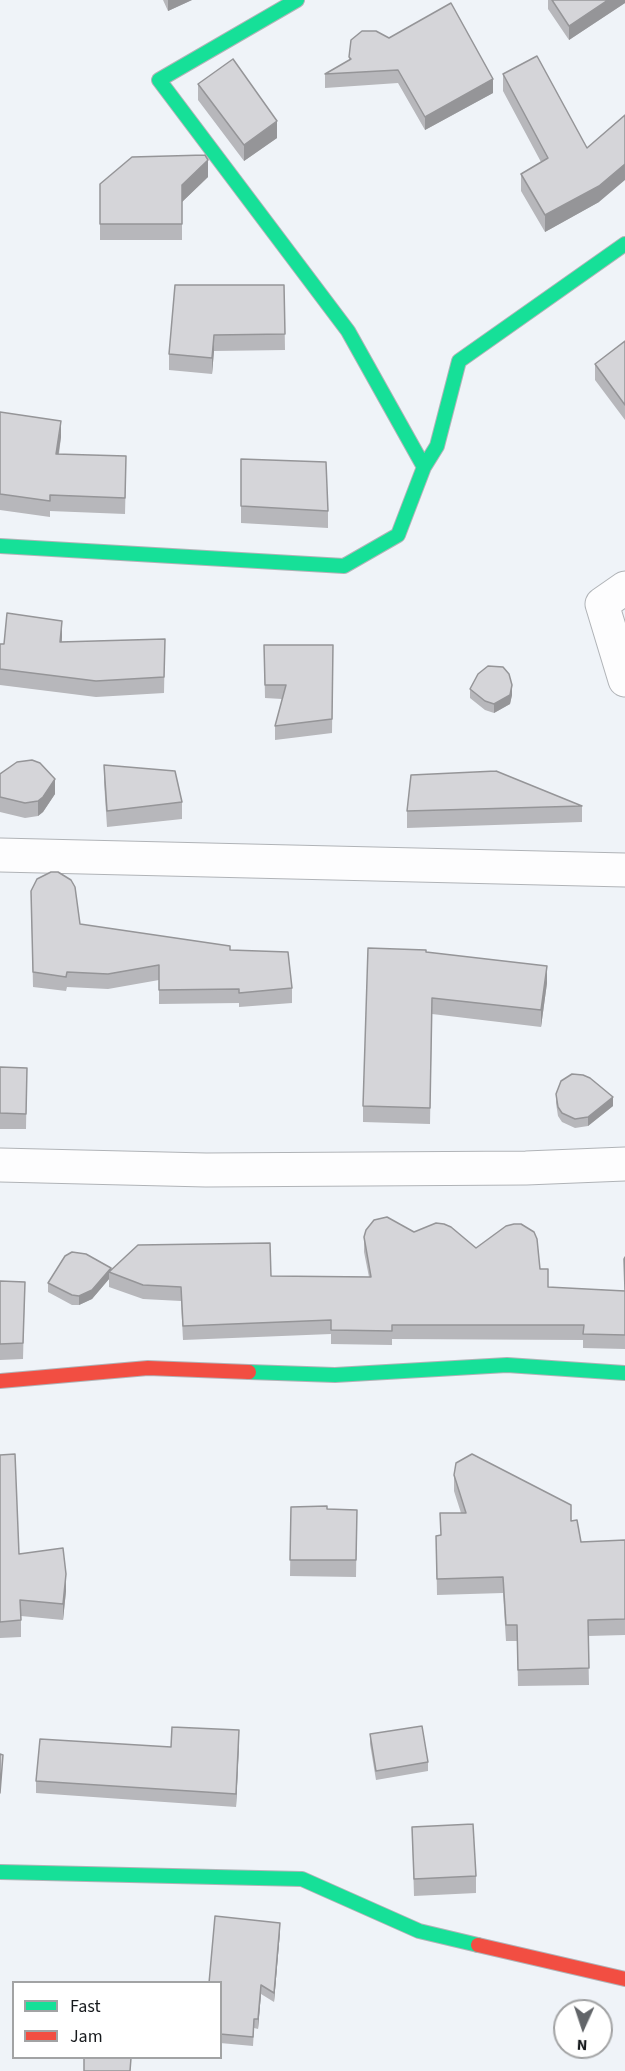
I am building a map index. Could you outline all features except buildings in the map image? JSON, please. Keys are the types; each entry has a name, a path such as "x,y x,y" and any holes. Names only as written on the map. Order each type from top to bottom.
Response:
{"street":[{"path":"297,0 159,80 348,331 424,467"},
{"path":"0,546 344,566 398,536 424,467 437,446 459,361 625,244"},
{"path":"625,588 602,604 625,680"},
{"path":"0,855 621,864"},
{"path":"0,1165 218,1170 526,1168 625,1164"},
{"path":"0,1380 148,1368 335,1375 507,1365 625,1373"},
{"path":"0,1872 302,1879 419,1931 625,1979"}],"traffic: fast":[{"path":"297,0 159,80 348,331 424,467"},
{"path":"0,546 344,566 398,535 424,467 437,446 459,361 625,244"},
{"path":"249,1372 335,1375 507,1365 625,1373"},
{"path":"0,1872 302,1879 419,1931 478,1945"}],"traffic: jam":[{"path":"0,1381 148,1368 249,1372"},
{"path":"478,1945 625,1979"}]}
